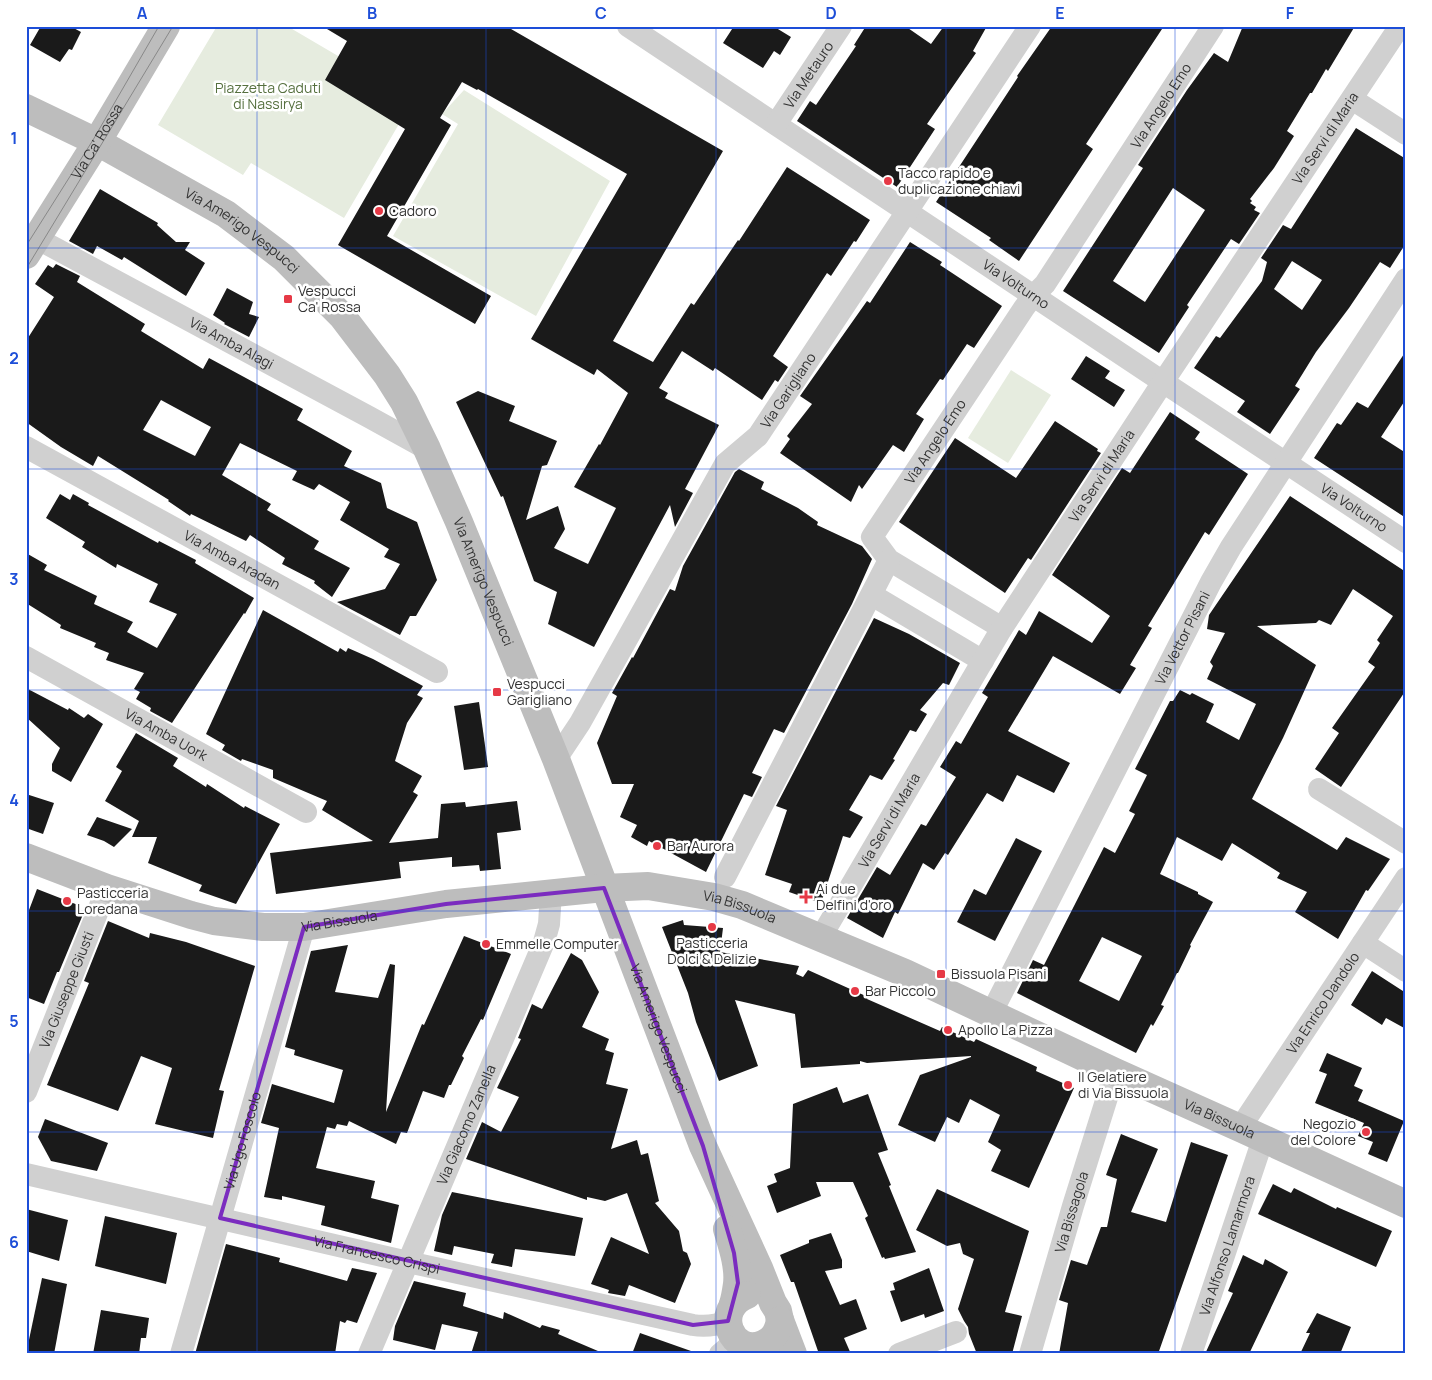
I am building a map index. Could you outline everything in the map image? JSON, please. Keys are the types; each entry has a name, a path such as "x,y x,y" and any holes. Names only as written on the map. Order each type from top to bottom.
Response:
{"main road":[{"name":"Via Ca' Rossa","path":"31,246 97,142 166,26"},
{"name":"Via Amerigo Vespucci","path":"26,108 97,142 226,214 284,258 342,316 404,402 460,522 556,759 703,1146 759,1268 793,1354"},
{"name":"Via Bissuola","path":"26,857 108,888 191,915 214,921 263,927 304,927 446,904 604,888 648,886 714,897 742,905 905,974 1406,1204"},
{"name":"Via Amerigo Vespucci","path":"703,1146 734,1254 738,1283 738,1336"},
{"path":"758,1294 766,1297 777,1311 779,1329 768,1342 759,1346 738,1336 740,1298 758,1294"}],"street":[{"name":"Via Volturno","path":"628,26 1406,542"},
{"name":"Via Metauro","path":"776,124 841,26"},
{"name":"Via Garigliano","path":"556,759 580,723 725,464 758,436 1030,26"},
{"name":"Via Angelo Emo","path":"890,560 872,537 1033,296 1044,284 1213,26"},
{"name":"Via Servi di Maria","path":"821,937 1002,628 1400,26"},
{"path":"1352,99 1406,134"},
{"name":"Via Amba Alagi","path":"31,246 360,412 427,449"},
{"name":"Via Vettor Pisani","path":"991,1014 1211,582 1231,547 1406,280"},
{"name":"Via Amba Aradan","path":"26,447 437,672"},
{"path":"726,877 890,560 1002,628"},
{"path":"872,595 983,661"},
{"name":"Via Amba Uork","path":"26,657 306,812"},
{"path":"1319,789 1406,843"},
{"name":"Via Enrico Dandolo","path":"1251,1133 1363,943 1406,878"},
{"name":"Via Giuseppe Giusti","path":"26,1092 108,888"},
{"name":"Via Giacomo Zanella","path":"369,1354 544,942 549,924 550,892"},
{"name":"Via Ugo Foscolo","path":"181,1354 304,927"},
{"path":"1363,943 1406,971"},
{"name":"Via Bissagola","path":"1030,1354 1073,1206 1115,1072"},
{"name":"Via Alfonso Lamarmora","path":"1191,1354 1251,1133"},
{"name":"Via Francesco Crispi","path":"26,1174 692,1325 716,1325 738,1336"},
{"path":"899,1354 956,1332"}],"highlighted area":[{"path":"604,888 703,1146 734,1253 738,1283 728,1321 693,1325 220,1218 304,927 446,904"}],"green space":[{"name":"Piazzetta Caduti di Nassirya","path":"217,26 287,26 413,100 344,218 251,163 243,175 158,125"},
{"path":"464,90 610,181 536,316 393,236 458,124 442,114"},
{"path":"1011,370 1051,395 1008,463 968,438"}],"building":[{"path":"41,26 70,26 81,32 72,50 69,49 60,62 30,45"},
{"path":"322,26 506,26 723,151 613,341 653,362 691,303 694,305 739,241 787,167 870,220 831,276 827,273 773,356 788,367 778,382 775,380 762,400 715,368 713,371 682,351 659,388 668,393 665,398 719,425 685,489 693,493 675,527 670,505 594,647 548,624 557,592 534,581 503,496 501,497 456,402 478,391 515,406 509,421 557,441 547,465 542,466 526,520 558,506 565,529 554,548 588,564 616,508 574,487 600,445 628,393 597,369 594,375 531,339 627,174 478,89 462,82 440,118 451,125 387,236 491,296 475,324 338,245 405,129 325,80 347,41"},
{"path":"734,26 773,26 791,37 780,55 774,51 763,68 723,43"},
{"path":"866,26 905,26 931,44 944,26 987,26 973,51 976,53 927,124 935,129 897,187 797,121 810,101 816,105 856,46 854,45"},
{"path":"1052,26 1164,26 1086,144 1093,149 1019,261 989,240 991,238 936,202 1017,76"},
{"path":"1243,26 1355,26 1328,71 1326,69 1287,131 1294,136 1274,168 1250,199 1252,201 1250,203 1256,207 1254,210 1260,213 1239,244 1231,239 1187,305 1189,307 1159,353 1063,291 1143,168 1138,165 1187,90 1214,53 1228,62","holes":["1173,188 1205,210 1145,302 1113,281"]},
{"path":"1356,128 1406,159 1406,243 1390,268 1380,262 1316,352 1295,386 1300,389 1270,434 1237,412 1245,401 1194,368 1216,336 1220,338 1262,281 1267,262 1261,258 1283,225 1291,229","holes":["1292,261 1322,280 1302,310 1274,289"]},
{"path":"100,189 158,223 157,225 176,242 190,242 185,250 205,263 186,296 124,257 122,260 97,246 93,254 69,241"},
{"path":"910,242 942,262 940,265 1002,306 974,348 967,344 943,380 940,379 916,414 924,419 904,452 893,445 862,489 859,485 851,502 780,453 790,439 787,436 812,404 800,396 867,301 870,303"},
{"path":"56,264 80,276 77,282 145,324 141,331 203,369 209,358 303,409 297,420 352,451 344,466 381,483 387,508 417,522 437,580 416,616 410,616 400,635 337,602 385,589 400,564 384,557 389,549 340,520 350,502 319,484 314,490 292,480 297,471 240,443 222,475 271,504 267,510 319,541 314,549 350,568 332,597 314,583 315,581 282,564 285,558 250,535 246,541 191,514 190,516 169,500 98,456 93,466 61,447 26,422 26,341 54,297 35,284 48,265 53,268","holes":["161,400 211,427 195,456 143,430"]},
{"path":"227,288 253,302 249,314 259,317 249,337 224,324 213,315"},
{"path":"1406,351 1406,399 1381,437 1406,453 1406,518 1314,458 1337,423 1341,425 1357,402 1368,408"},
{"path":"1086,356 1110,371 1105,378 1125,390 1114,407 1071,379"},
{"path":"1170,412 1200,432 1195,439 1248,474 1209,535 1205,532 1148,626 1152,628 1130,665 1136,668 1120,694 1053,656 1008,731 1070,763 1054,793 1017,775 1003,802 987,793 948,855 945,853 934,870 923,863 898,914 895,912 883,938 847,918 877,867 890,875 921,824 926,826 956,777 940,767 956,741 961,744 988,697 982,693 1019,630 1026,635 1039,611 1092,643 1110,616 1052,575 1122,468 1130,473"},
{"path":"1055,421 1098,449 1097,451 1101,453 1031,560 1028,558 1005,593 899,522 955,438 1016,478"},
{"path":"739,469 764,482 761,489 798,508 818,522 817,525 862,546 872,559 852,604 784,733 774,729 752,773 762,777 752,797 744,794 706,872 649,841 647,846 631,837 637,825 620,817 634,784 612,784 597,743 617,696 612,693 670,589 675,591 683,566 735,472"},
{"path":"60,494 70,500 73,494 89,503 88,505 158,543 159,541 196,560 195,563 254,598 172,723 150,711 151,708 136,699 140,692 134,689 144,673 106,660 109,653 94,647 96,643 60,628 61,625 26,603 26,553 47,565 44,570 97,596 94,604 133,622 127,632 157,648 177,614 149,602 158,584 117,564 116,568 82,547 85,542 46,518"},
{"path":"1290,496 1406,572 1406,690 1341,787 1315,769 1339,733 1332,728 1375,667 1368,662 1380,643 1377,640 1393,616 1353,589 1331,625 1319,620 1316,623 1257,626 1316,665 1283,738 1252,799 1337,850 1346,837 1390,859 1368,891 1366,890 1338,939 1295,912 1307,892 1277,878 1280,873 1232,843 1222,861 1177,837 1160,874 1198,892 1198,894 1213,902 1161,1005 1164,1006 1153,1026 1151,1024 1136,1053 1017,993 1033,960 1044,965 1104,847 1115,853 1135,814 1129,811 1147,775 1135,769 1170,701 1173,701 1180,690 1190,695 1192,693 1214,704 1206,722 1239,740 1256,704 1207,679 1213,666 1210,662 1225,633 1207,629 1209,615","holes":["1102,937 1142,956 1119,1001 1079,981"]},
{"path":"263,610 338,652 340,648 346,652 348,648 423,686 417,695 423,698 407,723 395,761 422,776 413,792 418,795 389,843 438,838 441,804 465,802 466,807 517,801 521,830 497,833 501,869 480,871 479,865 452,867 452,857 399,862 401,878 276,894 270,853 373,841 322,810 327,801 273,778 273,770 242,759 241,761 222,750 225,745 206,734"},
{"path":"874,618 909,634 960,663 949,685 943,683 920,710 927,714 916,732 910,730 893,759 895,760 882,780 870,775 849,810 863,817 850,838 843,836 821,903 789,892 792,884 765,875 787,810 776,806"},
{"path":"26,688 68,710 69,708 84,718 88,714 103,724 71,782 52,771 52,764 60,748 26,717"},
{"path":"479,702 488,767 464,770 454,706"},
{"path":"136,733 178,758 173,766 206,787 207,784 244,808 245,806 280,824 236,904 199,891 202,885 148,863 157,837 132,837 139,821 105,801 122,771 116,767"},
{"path":"26,794 54,803 43,834 26,828"},
{"path":"97,817 132,829 114,847 87,835"},
{"path":"1016,838 1042,851 995,941 957,922 974,889 986,895"},
{"path":"37,889 78,905 76,909 84,912 44,1004 26,997 26,918"},
{"path":"683,920 684,925 723,928 720,952 799,966 796,974 803,977 808,970 868,997 867,999 940,1031 942,1027 974,1042 976,1039 1037,1067 1036,1071 1074,1088 1029,1188 991,1171 1001,1150 988,1142 1000,1115 970,1099 959,1123 947,1117 935,1142 898,1125 920,1075 971,1056 867,1063 860,1061 860,1064 801,1068 795,1014 735,1000 758,1066 719,1081 662,927"},
{"path":"108,921 149,938 150,933 186,942 255,966 219,1090 224,1091 213,1138 155,1124 172,1068 141,1056 118,1111 47,1085 89,983 84,981"},
{"path":"464,936 511,954 483,1020 481,1019 462,1056 464,1058 444,1098 423,1091 407,1133 401,1132 396,1144 349,1121 347,1126 337,1124 335,1129 327,1127 316,1168 375,1181 371,1198 399,1205 391,1243 321,1225 325,1206 282,1196 282,1200 264,1197 279,1128 261,1123 272,1084 334,1103 343,1070 294,1055 295,1050 285,1047 311,951 348,945 335,992 378,998 390,964 395,965 386,1112 422,1024 424,1025"},
{"path":"571,953 582,960 599,992 582,1027 609,1039 605,1050 614,1053 606,1084 628,1089 611,1149 637,1140 641,1155 648,1153 659,1201 655,1203 679,1231 683,1251 687,1253 691,1264 675,1303 629,1285 625,1296 608,1293 609,1290 591,1284 611,1237 649,1254 627,1193 605,1201 587,1197 587,1200 466,1159 482,1122 501,1132 519,1097 497,1088 521,1039 518,1038 532,1004 542,1009"},
{"path":"1372,971 1406,993 1406,1029 1386,1018 1382,1025 1351,1005"},
{"path":"1327,1053 1362,1068 1354,1086 1363,1090 1358,1101 1404,1121 1387,1162 1368,1154 1373,1142 1358,1136 1364,1123 1315,1103 1327,1074 1319,1071"},
{"path":"837,1087 843,1103 868,1094 888,1150 878,1153 891,1185 889,1186 916,1252 885,1259 884,1257 882,1258 865,1218 868,1216 853,1182 816,1182 821,1196 777,1213 767,1186 777,1182 774,1174 790,1168 793,1104"},
{"path":"45,1119 108,1143 97,1171 51,1161 38,1137"},
{"path":"1121,1134 1158,1149 1131,1212 1166,1222 1191,1142 1228,1155 1158,1354 1059,1354 1068,1303 1059,1300 1071,1260 1087,1265 1101,1227 1107,1227 1117,1179 1106,1175"},
{"path":"1273,1184 1291,1193 1294,1188 1336,1209 1337,1207 1392,1231 1376,1267 1258,1214"},
{"path":"937,1189 1029,1231 1005,1312 1022,1316 1012,1354 977,1354 968,1327 958,1309 974,1259 963,1254 960,1243 947,1246 916,1230"},
{"path":"452,1192 583,1218 575,1256 515,1249 512,1267 491,1263 494,1254 454,1246 452,1255 434,1251 442,1215"},
{"path":"26,1209 68,1220 59,1261 26,1251"},
{"path":"105,1216 177,1233 166,1284 95,1266"},
{"path":"831,1233 842,1260 842,1268 825,1271 840,1305 856,1299 867,1329 844,1338 851,1354 819,1354 794,1282 791,1282 780,1255 809,1243 809,1240"},
{"path":"226,1244 280,1258 279,1262 347,1281 352,1268 377,1273 357,1323 347,1320 345,1323 340,1321 335,1354 195,1354"},
{"path":"1243,1255 1263,1265 1265,1259 1288,1272 1249,1354 1205,1354 1233,1293 1228,1291"},
{"path":"929,1268 944,1311 925,1318 924,1314 901,1322 890,1291 895,1290 893,1283"},
{"path":"42,1278 67,1284 54,1354 26,1354"},
{"path":"414,1281 466,1293 463,1306 503,1319 504,1312 540,1328 542,1325 560,1330 558,1334 605,1354 471,1354 478,1332 442,1324 435,1350 393,1340 395,1326"},
{"path":"101,1310 149,1318 146,1338 141,1338 139,1354 93,1354"},
{"path":"1317,1313 1351,1327 1340,1354 1300,1354 1310,1333 1306,1333"},
{"path":"640,1333 691,1351 691,1354 632,1354"}],"tram line":[{"path":"26,246 93,140 159,26"},
{"path":"26,269 173,26"}],"place":[{"name":"Tacco rapido e duplicazione chiavi","path":"888,181"},
{"name":"Cadoro","path":"379,211"},
{"name":"Vespucci Ca' Rossa","path":"288,299"},
{"name":"Vespucci Garigliano","path":"497,692"},
{"name":"Bar Aurora","path":"657,846"},
{"name":"Ai due Delfini d'oro","path":"806,897"},
{"name":"Pasticceria Loredana","path":"67,901"},
{"name":"Pasticceria Dolci & Delizie","path":"712,927"},
{"name":"Emmelle Computer","path":"486,944"},
{"name":"Bissuola Pisani","path":"941,974"},
{"name":"Bar Piccolo","path":"855,991"},
{"name":"Apollo La Pizza","path":"948,1030"},
{"name":"Il Gelatiere di Via Bissuola","path":"1068,1085"},
{"name":"Negozio del Colore","path":"1366,1132"}]}
